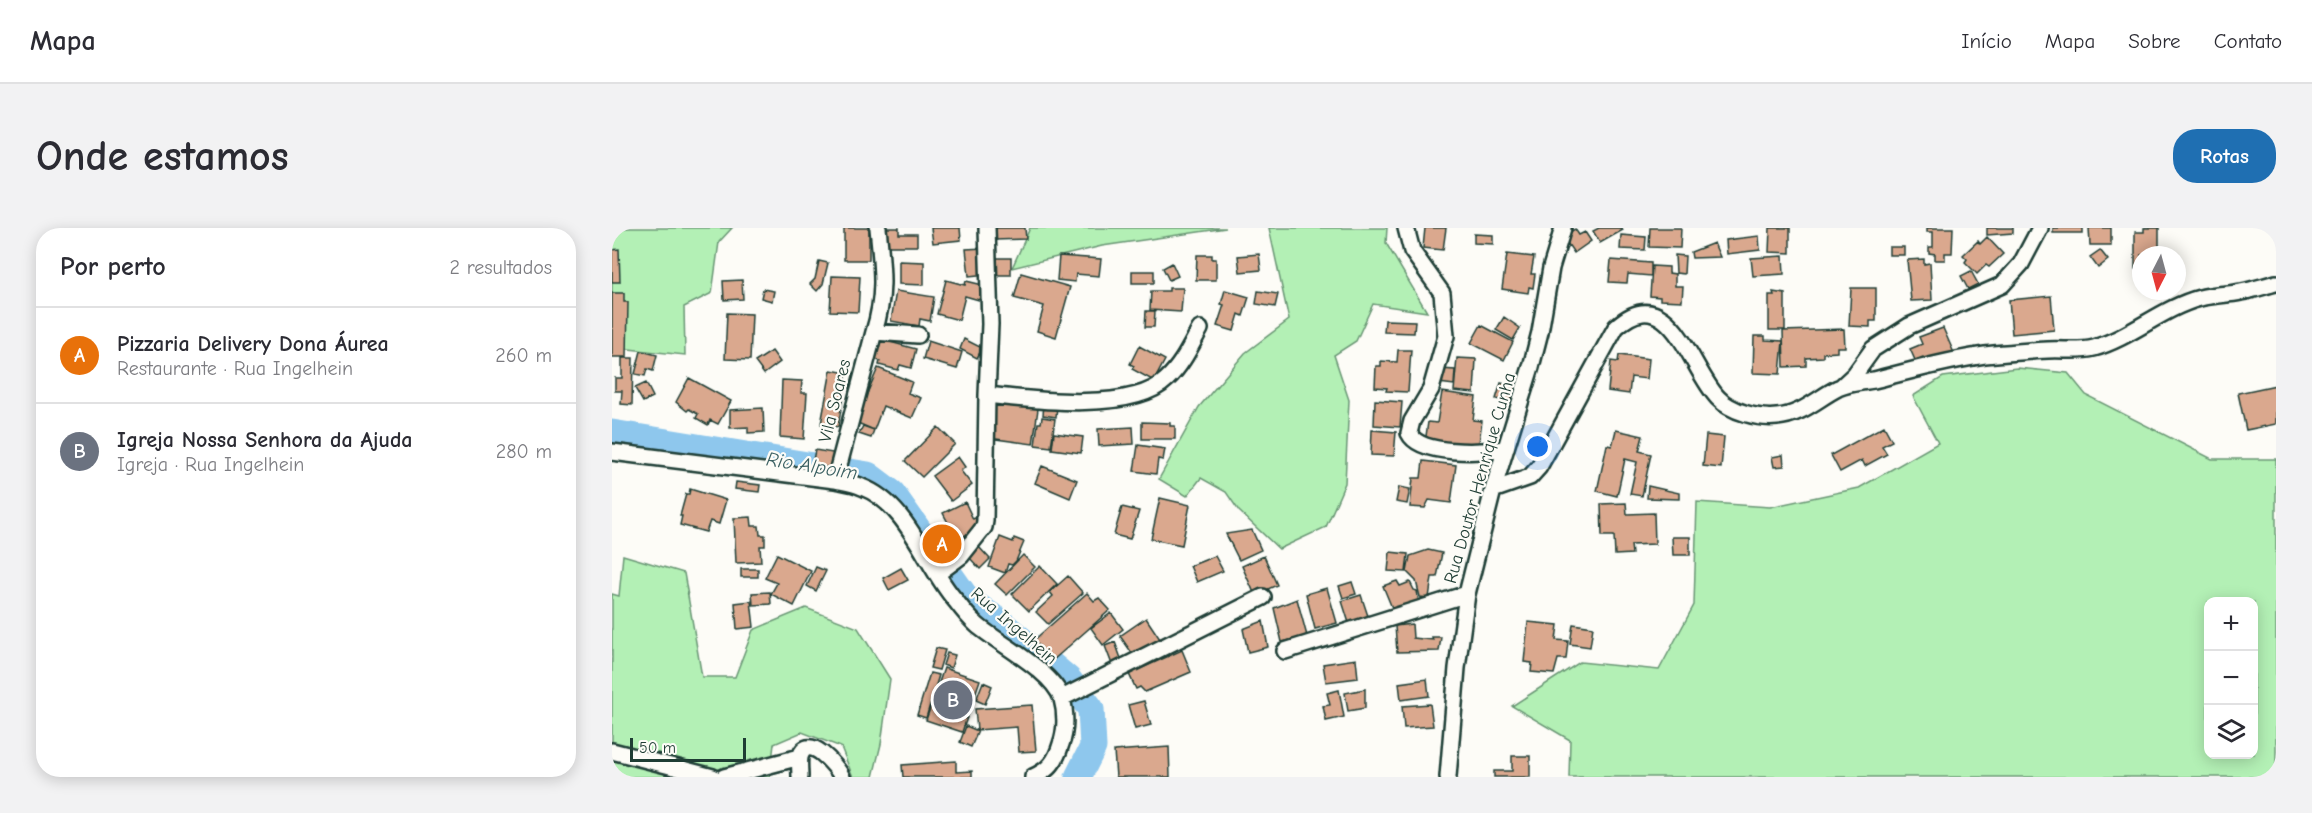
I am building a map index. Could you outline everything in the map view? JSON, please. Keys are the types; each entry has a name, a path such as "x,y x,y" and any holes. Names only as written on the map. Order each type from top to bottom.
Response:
{"street":[{"name":"Vila Soares","path":"836,480 881,308 883,291 878,228"},
{"path":"938,574 961,556 984,527 986,521 990,324 987,228"},
{"path":"1406,228 1412,251 1442,293 1446,336 1431,389 1412,421 1409,433 1412,440 1423,446 1479,453 1506,449"},
{"name":"Rua Doutor Henrique Cunha","path":"1448,777 1457,668 1467,594 1493,490 1532,367 1551,268 1563,228"},
{"path":"1493,490 1530,477 1539,467 1616,327 1625,319 1643,311 1655,313 1663,318 1683,342 1718,398 1733,408 1752,415 1777,417 1811,406 1839,388 1855,374 1873,349 1909,326 2002,285 2021,264 2040,228"},
{"path":"1839,388 1984,356 2048,350 2091,349 2117,340 2201,297 2241,292 2276,283"},
{"path":"987,395 1064,402 1108,400 1143,393 1166,381 1184,360 1200,329"},
{"path":"874,332 918,335"},
{"name":"Rua Ingelhein","path":"612,452 836,480 862,487 879,496 908,526 954,600 977,624 1034,666 1062,698"},
{"path":"1285,651 1467,594"},
{"path":"1033,777 1047,771 1058,755 1064,737 1065,718 1062,698 1263,597"},
{"path":"800,777 800,757 804,750 816,748 842,777"},
{"path":"612,751 714,777"},
{"path":"724,777 800,757"}],"green space":[{"path":"612,228 732,228 719,242 712,293 684,307 685,355 619,348 612,306"},
{"path":"1030,228 1226,228 1102,246 1012,268"},
{"path":"1269,228 1387,228 1386,243 1427,312 1373,304 1356,341 1334,355 1349,400 1345,483 1326,527 1279,549 1239,511 1226,492 1201,478 1187,496 1159,479 1199,407 1245,353 1289,320"},
{"path":"2017,368 2068,373 2086,395 2212,459 2276,459 2276,777 1569,777 1570,740 1512,706 1580,662 1659,670 1694,605 1697,502 1770,507 1859,488 1938,443 1913,396 1943,377"},
{"path":"623,555 684,573 702,677 735,677 753,630 806,608 858,628 890,679 881,744 873,777 853,777 841,747 802,732 774,744 770,777 612,777 612,594 619,596"}],"building":[{"path":"844,228 869,228 869,260 844,260"},
{"path":"885,228 899,228 899,234 917,234 917,246 885,246"},
{"path":"931,228 960,228 961,240 933,243"},
{"path":"995,228 1025,228 1026,239 995,240"},
{"path":"1425,228 1446,228 1443,250 1423,248"},
{"path":"1599,228 1622,228 1623,230 1600,243 1593,231"},
{"path":"1650,228 1681,228 1680,248 1649,247"},
{"path":"1770,228 1790,228 1790,253 1769,252"},
{"path":"1927,228 1953,228 1952,253 1945,253 1945,260 1935,260 1935,254 1929,253 1929,247 1933,247 1933,232 1927,232"},
{"path":"1987,228 2013,228 2013,233 1987,235"},
{"path":"2053,228 2083,228 2083,233 2053,233"},
{"path":"2089,228 2111,228 2111,245 2090,245"},
{"path":"2144,228 2159,228 2159,246 2135,246 2135,232 2144,232"},
{"path":"1575,229 1579,235 1585,232 1591,241 1574,253 1563,237"},
{"path":"1474,234 1493,235 1493,244 1474,243"},
{"path":"1621,235 1646,237 1645,250 1620,249"},
{"path":"1759,236 1760,250 1727,254 1726,240"},
{"path":"1987,237 2003,254 1977,274 1965,262 1967,259 1963,255 1978,241 1980,244"},
{"path":"1714,243 1720,257 1692,258 1691,252"},
{"path":"1889,247 1904,247 1904,255 1889,255"},
{"path":"984,248 987,274 969,276 966,249"},
{"path":"619,249 620,282 612,282 612,250"},
{"path":"2100,250 2108,260 2098,268 2090,257"},
{"path":"1259,254 1261,270 1240,272 1238,256"},
{"path":"1507,254 1534,257 1531,274 1535,274 1533,288 1529,287 1528,293 1502,289"},
{"path":"1197,255 1212,255 1212,259 1216,259 1216,280 1196,280"},
{"path":"1675,255 1685,256 1684,274 1676,273"},
{"path":"1059,256 1101,259 1099,276 1076,274 1075,282 1057,280"},
{"path":"1783,256 1784,274 1753,276 1751,258"},
{"path":"991,258 1011,258 1011,275 991,275"},
{"path":"1924,259 1924,264 1930,263 1932,300 1911,301 1907,260"},
{"path":"1611,260 1651,263 1651,276 1628,274 1627,283 1609,282"},
{"path":"819,261 828,263 823,284 817,291 810,284 815,279"},
{"path":"899,261 924,262 924,285 899,284"},
{"path":"1172,263 1178,276 1169,280 1163,268"},
{"path":"1652,266 1669,267 1669,273 1675,274 1675,286 1683,286 1682,301 1660,300 1660,297 1650,296"},
{"path":"1132,271 1154,271 1154,283 1132,283"},
{"path":"1971,271 1978,284 1968,289 1961,276"},
{"path":"1021,273 1070,287 1056,337 1037,331 1044,306 1014,298"},
{"path":"832,276 860,277 858,312 830,311"},
{"path":"742,280 743,299 724,300 723,281"},
{"path":"946,280 965,285 966,281 983,285 979,300 965,296 959,320 937,314"},
{"path":"1169,288 1183,288 1181,312 1150,310 1151,291 1169,291"},
{"path":"1851,288 1876,288 1876,321 1870,321 1870,327 1849,326"},
{"path":"763,289 774,291 772,301 761,298"},
{"path":"1225,290 1249,297 1243,316 1239,314 1234,331 1217,326 1224,305 1221,304"},
{"path":"896,291 934,297 930,321 920,319 919,326 891,321"},
{"path":"1258,291 1278,294 1275,307 1256,304"},
{"path":"1773,292 1785,294 1785,330 1769,330 1769,295 1774,295"},
{"path":"612,293 624,293 624,302 628,302 627,357 612,357"},
{"path":"2051,296 2054,330 2012,334 2009,300"},
{"path":"1146,311 1155,311 1154,327 1145,327"},
{"path":"727,313 752,314 750,360 725,359"},
{"path":"1504,317 1520,328 1513,340 1496,330"},
{"path":"1385,320 1415,321 1414,333 1384,332"},
{"path":"1481,325 1513,342 1504,360 1471,343"},
{"path":"1943,328 1954,353 1926,365 1923,357 1915,360 1910,349 1922,344 1919,337"},
{"path":"1844,329 1845,347 1837,347 1837,352 1823,353 1823,357 1806,358 1806,366 1784,367 1783,331"},
{"path":"1754,336 1765,336 1765,340 1783,341 1780,374 1753,373"},
{"path":"879,339 916,349 911,368 900,365 898,370 879,365 880,361 873,359"},
{"path":"964,339 982,348 977,358 960,349"},
{"path":"928,341 962,352 957,369 923,359"},
{"path":"1139,346 1165,360 1154,381 1132,369 1134,366 1130,364"},
{"path":"1398,350 1411,350 1408,392 1386,391 1387,388 1375,387 1376,366 1381,366 1381,361 1397,362"},
{"path":"641,351 657,355 653,371 647,369 645,376 635,374"},
{"path":"772,351 780,362 764,374 755,362"},
{"path":"1619,355 1649,359 1647,379 1631,377 1629,394 1608,391 1611,361 1618,362"},
{"path":"622,358 633,358 632,405 621,404 622,391 615,391 615,378 622,378"},
{"path":"1457,358 1476,359 1474,393 1454,391"},
{"path":"878,368 912,382 908,393 921,398 912,418 883,406 874,430 853,421 860,393 866,396"},
{"path":"1440,369 1455,370 1454,385 1439,383"},
{"path":"831,370 847,373 838,427 821,424"},
{"path":"689,378 731,401 718,424 710,420 708,425 696,418 698,414 689,409 687,411 676,402"},
{"path":"782,380 802,381 801,393 807,393 804,439 780,437"},
{"path":"646,383 653,397 643,402 635,388"},
{"path":"1501,383 1518,387 1513,403 1496,399"},
{"path":"2276,385 2276,424 2246,430 2238,393"},
{"path":"1442,392 1476,397 1473,420 1482,421 1478,450 1432,444 1426,436 1428,422 1437,423"},
{"path":"995,397 1039,402 1033,444 989,438"},
{"path":"1375,400 1402,402 1400,427 1374,425"},
{"path":"1044,404 1057,406 1056,417 1043,415"},
{"path":"763,408 764,432 748,433 748,427 730,428 730,410"},
{"path":"1042,417 1055,419 1051,447 1035,445 1038,423 1041,423"},
{"path":"1142,422 1170,423 1170,426 1175,426 1175,439 1142,439"},
{"path":"863,426 874,430 871,438 859,434"},
{"path":"1884,426 1892,441 1882,446 1887,454 1865,466 1862,460 1840,472 1831,455"},
{"path":"938,427 955,444 922,477 905,461"},
{"path":"1133,427 1134,444 1099,446 1098,429"},
{"path":"1372,430 1396,432 1394,456 1371,455"},
{"path":"1616,430 1643,436 1639,451 1651,454 1642,496 1630,494 1637,462 1625,459 1617,496 1597,491 1607,445 1612,446"},
{"path":"1054,433 1083,437 1081,453 1052,449"},
{"path":"1706,435 1724,437 1721,468 1703,466"},
{"path":"1138,445 1165,449 1163,460 1158,459 1156,474 1134,471"},
{"path":"815,450 833,453 831,468 812,465"},
{"path":"1783,455 1784,466 1774,467 1772,457"},
{"path":"958,457 965,467 961,471 972,485 951,501 932,476"},
{"path":"1423,461 1456,465 1451,503 1429,500 1425,508 1410,507 1413,478 1421,478"},
{"path":"1042,466 1077,480 1070,498 1035,483"},
{"path":"736,482 760,485 759,492 735,489"},
{"path":"1648,486 1679,493 1679,499 1647,498"},
{"path":"1399,487 1410,489 1407,504 1396,502"},
{"path":"690,489 726,500 719,524 710,521 706,532 680,525 686,494 689,494"},
{"path":"1160,498 1190,505 1182,545 1151,539"},
{"path":"965,502 973,519 977,517 982,526 957,540 943,513"},
{"path":"1626,503 1627,514 1654,513 1655,544 1631,545 1632,554 1615,555 1614,536 1602,536 1601,504"},
{"path":"1122,507 1139,511 1130,539 1114,535"},
{"path":"751,517 752,526 759,526 760,535 765,535 765,546 760,546 761,562 736,563 734,518"},
{"path":"1252,530 1261,550 1239,560 1226,534"},
{"path":"943,532 953,549 941,556 931,538"},
{"path":"1000,537 1013,542 1014,538 1024,542 1016,561 1012,565 1008,564 1005,573 989,567"},
{"path":"1672,537 1690,537 1690,555 1673,555"},
{"path":"978,546 990,559 980,569 968,556"},
{"path":"1428,550 1442,553 1437,577 1432,577 1429,598 1420,597 1416,581 1407,572 1410,556"},
{"path":"1390,552 1408,554 1406,572 1388,571"},
{"path":"777,554 811,571 794,606 771,594 777,583 765,578"},
{"path":"1023,555 1035,567 1007,595 995,584"},
{"path":"1215,556 1223,571 1197,582 1190,566"},
{"path":"1264,556 1277,585 1255,595 1242,566"},
{"path":"1040,566 1057,584 1029,611 1012,594"},
{"path":"816,567 826,571 816,591 807,586"},
{"path":"901,568 908,580 889,590 883,578"},
{"path":"741,569 758,569 758,577 741,577"},
{"path":"1068,576 1083,593 1048,624 1036,612 1053,596 1050,592"},
{"path":"1397,581 1400,586 1410,582 1417,591 1419,604 1392,608 1383,586"},
{"path":"1352,582 1356,594 1343,598 1339,586"},
{"path":"1327,588 1337,623 1315,629 1306,594"},
{"path":"770,592 771,604 753,605 752,593"},
{"path":"1087,593 1094,601 1099,598 1110,610 1052,661 1034,640"},
{"path":"1361,595 1368,616 1349,623 1342,601"},
{"path":"1297,599 1307,636 1282,642 1274,608"},
{"path":"751,601 754,627 737,629 735,603"},
{"path":"1111,613 1123,629 1103,645 1091,628"},
{"path":"1146,618 1160,639 1134,656 1120,636"},
{"path":"1263,621 1268,647 1248,652 1243,629"},
{"path":"1528,622 1558,625 1556,640 1568,641 1566,659 1558,659 1554,674 1531,672 1532,663 1524,662"},
{"path":"1412,624 1413,638 1433,640 1432,637 1441,637 1439,651 1397,652 1395,626"},
{"path":"1573,624 1593,627 1590,647 1570,644"},
{"path":"1115,642 1123,664 1113,667 1105,646"},
{"path":"936,648 945,650 939,670 930,668"},
{"path":"1182,650 1191,672 1145,692 1140,687 1136,689 1129,674"},
{"path":"947,653 955,655 951,668 943,665"},
{"path":"1356,659 1358,678 1326,682 1323,664"},
{"path":"944,668 980,680 962,732 926,720"},
{"path":"930,673 939,675 926,718 917,715"},
{"path":"1427,679 1429,696 1401,700 1399,683"},
{"path":"983,682 992,686 985,704 976,700"},
{"path":"1365,689 1365,708 1348,711 1345,693"},
{"path":"1339,690 1344,717 1326,721 1323,706 1330,705 1327,693"},
{"path":"1144,701 1151,725 1135,729 1128,705"},
{"path":"1430,704 1433,726 1404,728 1402,706"},
{"path":"1032,705 1036,751 1019,752 1017,727 977,730 975,709"},
{"path":"966,726 978,731 971,747 960,742"},
{"path":"1169,747 1170,777 1116,777 1114,751"},
{"path":"1512,756 1530,756 1530,777 1494,777 1494,771 1512,771"},
{"path":"956,761 956,772 972,771 972,777 903,777 902,765"}],"waterway":[{"name":"Rio Alpoim","path":"612,433 868,475 892,493 967,599 1000,622 1068,679 1091,709 1093,747 1078,777"}],"place":[{"name":"Pizzaria Delivery Dona Áurea","path":"942,544"},
{"name":"Igreja Nossa Senhora da Ajuda","path":"953,700"}]}
